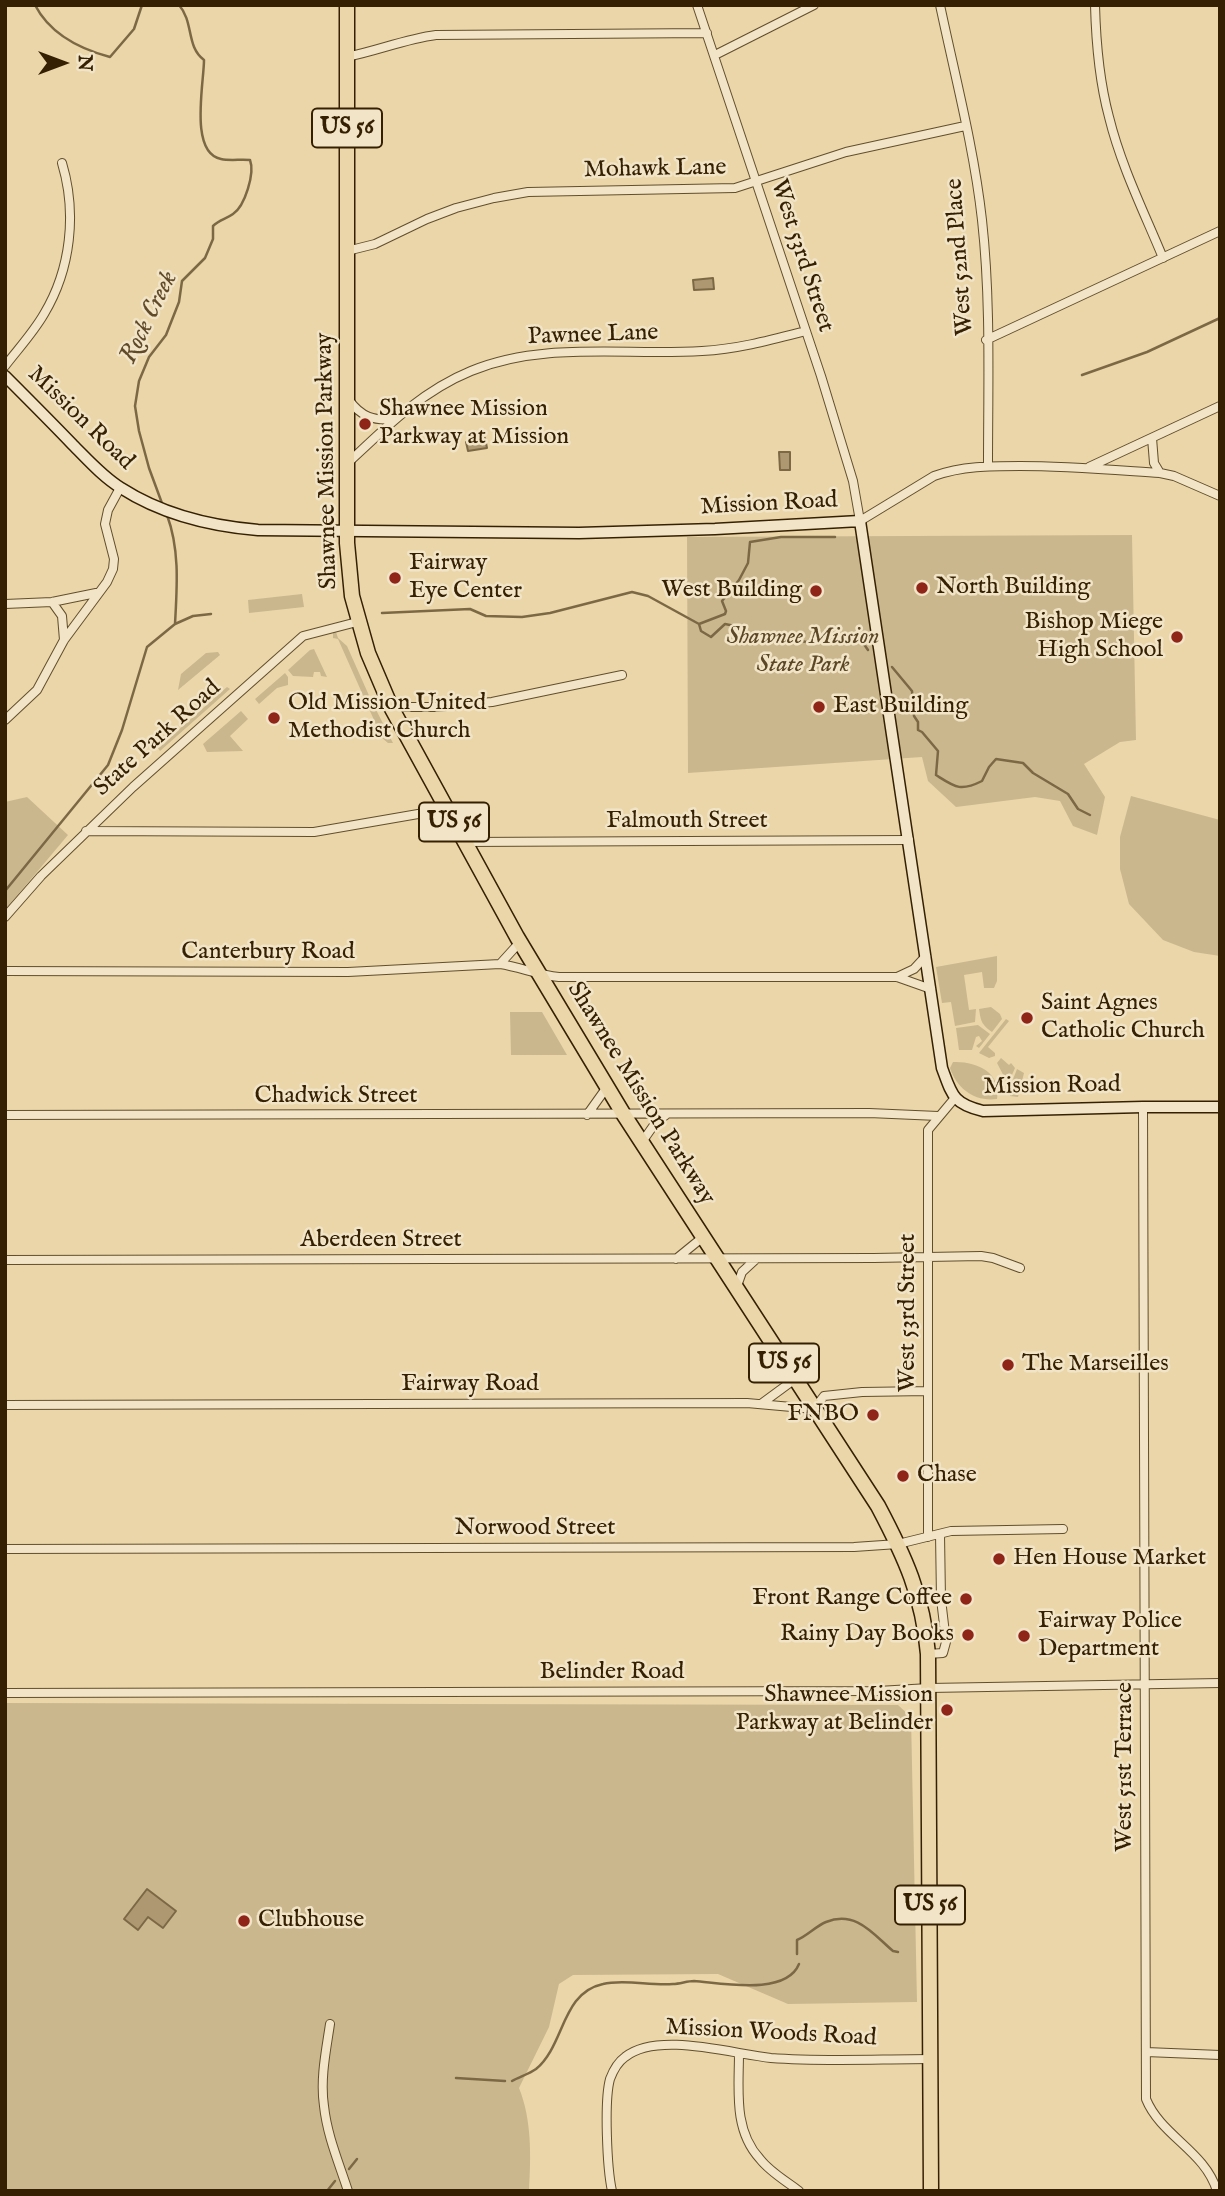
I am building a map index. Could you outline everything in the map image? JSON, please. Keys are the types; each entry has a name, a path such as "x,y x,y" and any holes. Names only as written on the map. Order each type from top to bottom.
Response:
{"highway":[{"name":"Shawnee Mission Parkway","path":"347,5 347,530 348,561 358,622 391,707 539,976 624,1115 878,1506 916,1587 926,1630 929,1688 931,2191"}],"main road":[{"name":"Mission Road","path":"5,376 92,465 124,490 166,511 224,527 258,530 579,533 860,521 942,1068 954,1099 966,1107 983,1111 1220,1107"}],"street":[{"name":"West 53rd Street","path":"697,5 806,331 852,481 860,521"},
{"path":"715,55 814,5"},
{"name":"West 52nd Place","path":"940,5 982,222 986,271 988,466"},
{"path":"1096,5 1099,63 1109,118 1126,170 1163,258"},
{"path":"346,57 375,51 412,38 436,35 707,33"},
{"name":"Mohawk Lane","path":"347,251 375,244 456,208 528,192 735,188 846,152 965,126"},
{"path":"5,366 45,313 60,280 69,239 70,202 62,163"},
{"path":"986,340 1220,231"},
{"name":"Pawnee Lane","path":"348,463 394,419 421,399 473,370 541,353 711,350 763,342 806,331"},
{"path":"348,399 356,410 370,418 394,419"},
{"path":"1088,468 1220,406"},
{"path":"1152,438 1154,463 1160,473"},
{"path":"860,521 934,476 988,466 1160,473 1174,475 1220,496"},
{"path":"5,720 37,690 64,640 96,593 107,582 114,559 105,524 108,510 124,490"},
{"path":"5,604 52,602 96,593"},
{"path":"52,602 62,616 64,640"},
{"name":"State Park Road","path":"5,918 41,876 86,831 160,761 303,636 358,622"},
{"path":"391,707 436,707 492,702 622,675"},
{"path":"86,831 314,832 447,809"},
{"name":"Falmouth Street","path":"465,842 909,840"},
{"path":"500,964 520,942"},
{"path":"897,976 914,969 926,956"},
{"name":"Canterbury Road","path":"5,971 348,972 500,964 517,967 539,976"},
{"path":"539,976 897,976 931,989"},
{"path":"587,1115 607,1087"},
{"name":"West 53rd Street","path":"928,1537 928,1130 954,1099"},
{"name":"West 51st Terrace","path":"1143,1107 1146,2099 1152,2113 1197,2157 1210,2174 1217,2191"},
{"name":"Chadwick Street","path":"5,1115 869,1113 938,1116"},
{"path":"642,1142 651,1128 666,1115"},
{"path":"676,1259 703,1237"},
{"name":"Aberdeen Street","path":"5,1260 928,1257 993,1258 1020,1268"},
{"path":"736,1289 743,1271 757,1259"},
{"path":"761,1404 795,1380"},
{"path":"814,1409 824,1396 862,1392 928,1391"},
{"name":"Fairway Road","path":"5,1405 761,1404 814,1409"},
{"name":"Norwood Street","path":"5,1549 854,1547 898,1544 951,1531 1063,1529"},
{"path":"928,1654 943,1653 946,1642 941,1599 940,1534"},
{"name":"Belinder Road","path":"5,1693 555,1693 1220,1683"},
{"path":"330,2024 324,2064 324,2107 329,2135 348,2191"},
{"name":"Mission Woods Road","path":"612,2191 608,2087 614,2070 623,2058 638,2049 664,2046 700,2047 771,2058 931,2059"},
{"path":"1146,2052 1220,2055"},
{"path":"739,2053 740,2114 745,2136 758,2158 799,2191"}],"green space":[{"name":"Shawnee Mission State Park","path":"1132,535 1136,740 1120,742 1084,764 1105,797 1097,835 1073,826 1060,801 1035,797 956,807 928,781 922,757 688,773 687,537"},
{"path":"302,594 304,607 249,613 248,600"},
{"path":"336,632 338,638 347,646 393,743 382,738 338,639 333,638 333,633"},
{"path":"314,649 327,677 321,676 320,672 314,672 313,677 293,676 288,670"},
{"path":"218,652 220,655 178,690 181,674 206,653"},
{"path":"285,673 288,685 277,688 259,704 255,699"},
{"path":"227,687 230,689 160,751 158,748"},
{"path":"241,711 248,719 230,736 243,751 207,752 203,744"},
{"path":"1131,796 1220,820 1220,956 1194,952 1163,940 1129,904 1120,869 1120,837"},
{"path":"27,797 68,835 5,910 5,802"},
{"path":"997,956 997,981 994,988 984,988 982,972 964,975 969,1010 976,1009 975,1022 955,1026 951,1002 942,1003 936,967"},
{"path":"991,1007 1002,1019 992,1032 982,1022 979,1009"},
{"path":"510,1012 542,1012 567,1055 511,1055"},
{"path":"1006,1019 1009,1021 988,1047 995,1056 989,1058 979,1053"},
{"path":"978,1025 990,1034 979,1048 976,1046 982,1041 979,1036 976,1037 972,1050 959,1050 956,1028"},
{"path":"1001,1058 1015,1068 1008,1084 997,1063"},
{"path":"953,1062 962,1062 986,1070 995,1082 997,1099 974,1096 962,1088 950,1068"},
{"path":"1017,1069 1024,1073 1018,1097 1010,1096 1010,1087"},
{"path":"5,1703 898,1705 911,1717 917,2002 788,2004 718,1974 573,1975 559,1984 549,2027 519,2088 528,2126 529,2191 5,2191"}],"shaded area":[{"path":"713,278 714,289 694,290 693,280"},
{"path":"485,438 487,448 468,451 466,442"},
{"path":"779,452 790,452 790,470 780,470"},
{"path":"147,1889 176,1911 163,1928 148,1917 138,1930 124,1919"}],"waterway":[{"name":"Rock Creek","path":"35,5 49,24 67,39 110,57 134,29 142,5"},
{"name":"Rock Creek","path":"163,506 139,431 135,406 139,381 149,357 166,335 179,302 182,281 205,258 213,239 213,226 233,214 241,204 251,173 250,160 221,159 211,154 205,144 200,116 204,60 198,55 187,19 179,5"},
{"path":"1082,375 1147,352 1220,318"},
{"name":"Rock Creek","path":"5,891 108,765 122,730 147,647 175,624 176,555 167,515"},
{"path":"382,613 470,609 486,616 522,617 550,613 632,592 648,596 699,624 725,614 722,601 739,580 748,563 750,542 781,537 835,537"},
{"path":"175,624 193,616 211,614"},
{"path":"699,624 701,631 711,637 725,624 735,626 752,640 766,640 778,636 811,643 824,640 861,640 868,650"},
{"path":"892,667 912,691 918,730 938,751 936,775 953,785 963,787 982,781 996,759 1023,763 1033,773 1068,794 1078,809 1090,815"},
{"path":"797,1954 797,1940 822,1924 837,1919 855,1921 893,1951 898,1952"},
{"path":"512,2081 536,2069 545,2059 571,2009 589,1989 620,1982 767,1984 792,1974 799,1964"},
{"path":"456,2078 505,2081"},
{"path":"349,2169 357,2159"},
{"path":"327,2191 335,2181"}],"place":[{"name":"Shawnee Mission Parkway at Mission","path":"365,424"},
{"name":"Fairway Eye Center","path":"395,578"},
{"name":"North Building","path":"922,588"},
{"name":"West Building","path":"816,591"},
{"name":"Bishop Miege High School","path":"1177,637"},
{"name":"East Building","path":"819,707"},
{"name":"Old Mission United Methodist Church","path":"274,718"},
{"name":"Saint Agnes Catholic Church","path":"1027,1018"},
{"name":"The Marseilles","path":"1008,1365"},
{"name":"FNBO","path":"873,1415"},
{"name":"Chase","path":"903,1476"},
{"name":"Hen House Market","path":"999,1559"},
{"name":"Front Range Coffee","path":"966,1599"},
{"name":"Rainy Day Books","path":"968,1635"},
{"name":"Fairway Police Department","path":"1024,1636"},
{"name":"Shawnee Mission Parkway at Belinder","path":"947,1710"},
{"name":"Clubhouse","path":"244,1921"}]}
